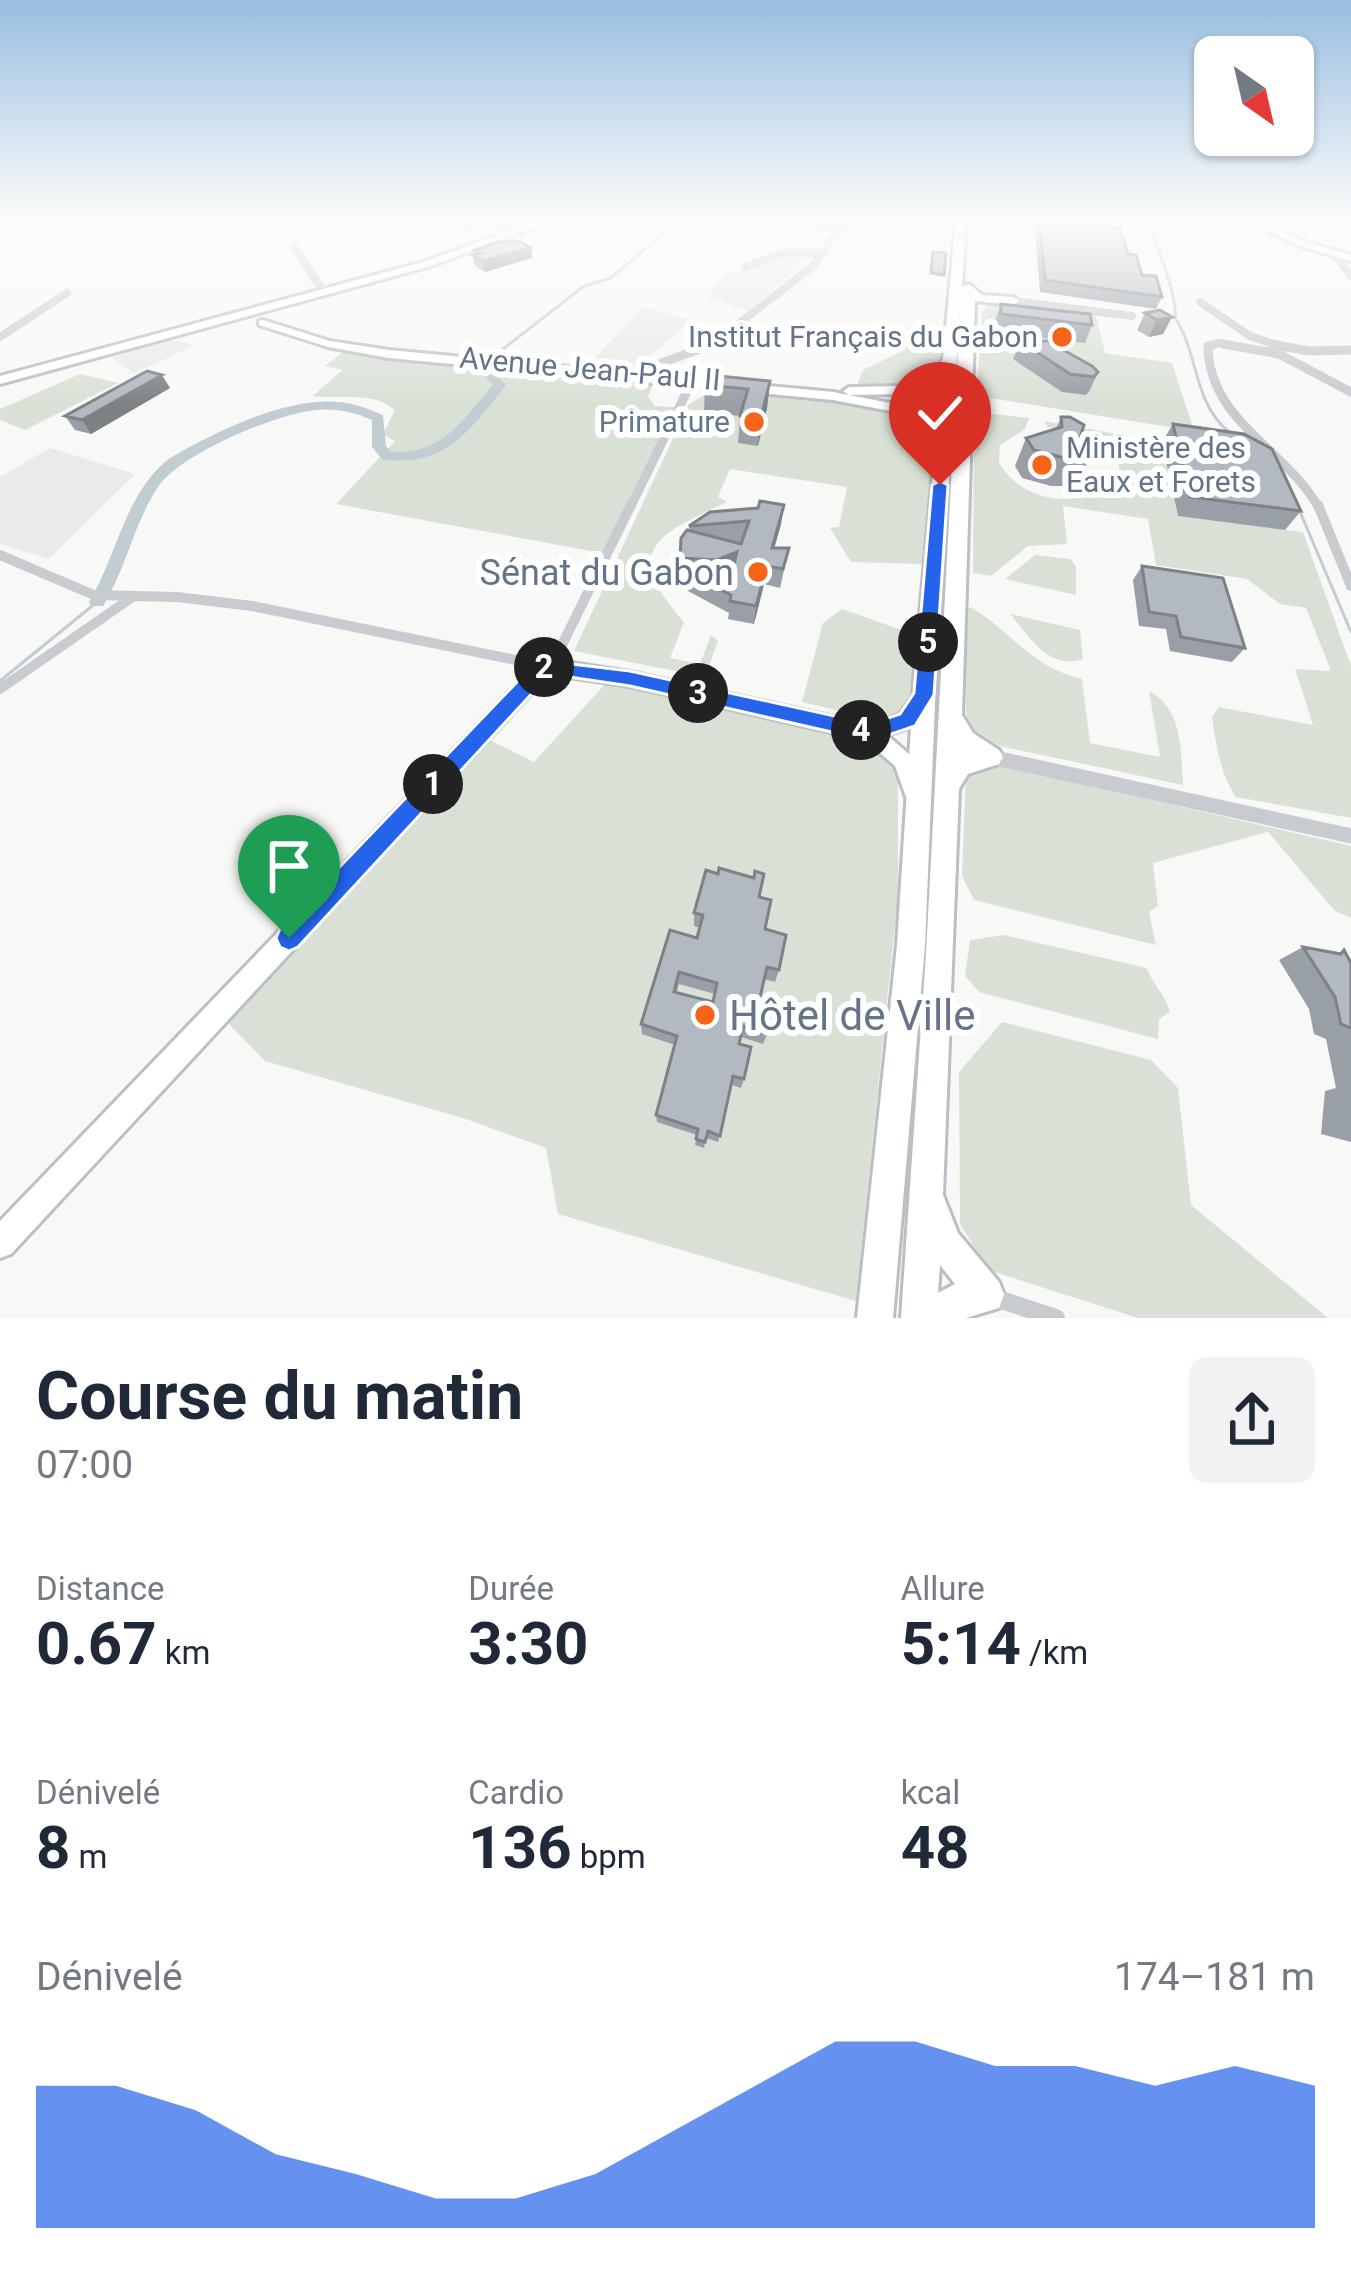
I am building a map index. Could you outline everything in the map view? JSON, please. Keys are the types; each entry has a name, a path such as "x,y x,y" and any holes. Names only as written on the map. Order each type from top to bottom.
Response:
{"main road":[{"path":"0,380 169,328 359,282"},
{"path":"919,1318 926,1188 926,950 917,807 943,452 948,404 972,296 970,282"},
{"path":"271,323 275,309 321,290"},
{"path":"169,328 321,290"},
{"path":"972,296 1013,301"},
{"path":"93,352 301,298"},
{"path":"245,312 271,323"},
{"path":"149,337 218,322 271,323"},
{"name":"Avenue Jean-Paul II","path":"271,323 337,346 692,381 834,391 905,390 948,404"},
{"path":"943,452 931,428 900,409 895,397 935,382 959,355"},
{"path":"875,1318 926,950 942,889 961,473 959,355"},
{"name":"Avenue Jean-Paul II","path":"487,362 632,373 657,370 692,381 833,396 900,409 931,410 948,404"},
{"path":"684,403 705,389 730,387"},
{"path":"948,404 956,415 955,453 961,473"},
{"path":"0,1243 545,666 630,679 908,745 921,743 938,726 943,665 952,639"},
{"path":"872,733 907,720 924,695"},
{"path":"948,712 965,740 992,758"},
{"path":"872,733 902,761 917,807"},
{"path":"921,743 936,766 933,846 942,889"},
{"path":"945,793 956,770 970,760 992,758"},
{"path":"926,1188 946,1245 986,1295 958,1301 937,1318"}],"street":[{"path":"316,282 321,290"},
{"path":"657,370 709,347 788,282"},
{"path":"0,337 67,293"},
{"path":"1013,301 1132,316"},
{"path":"1200,302 1221,310 1256,338 1303,349 1351,350"},
{"path":"1351,392 1279,354 1218,343 1208,346 1210,370 1224,404 1241,427 1307,488 1330,529 1351,586"},
{"path":"0,555 62,586 94,595 207,600 325,618 545,666 561,647 692,381"},
{"path":"0,689 135,596"},
{"path":"992,758 1351,836"},
{"path":"986,1295 1056,1318"}],"shaded area":[{"path":"720,282 783,282 748,311 708,297"},
{"path":"987,305 1096,315 1105,353 1172,363 1194,431 977,396 982,312"},
{"path":"643,307 693,320 637,366 590,363"},
{"path":"163,338 196,345 134,373 111,358 131,351 127,348"},
{"path":"943,345 932,372 923,380 900,387 857,386 863,370 898,353 898,348"},
{"path":"343,352 653,384 648,397 655,406 676,407 604,552 591,551 336,504 395,441 383,434 395,410 386,404 366,398 313,396 342,370 325,366"},
{"path":"80,374 118,383 25,430 0,420 0,409"},
{"path":"713,390 849,402 902,413 935,438 923,564 851,562 830,528 839,527 847,487 730,469 718,497 727,502 666,535 651,560 664,597 684,622 670,658 700,664 711,635 718,641 705,677 574,651 689,404"},
{"path":"974,412 1029,418 1025,429 1000,445 999,463 1023,487 1052,498 1081,497 1104,488 1118,474 1116,457 1095,441 1048,427 1044,421 1162,442 1178,516 1303,532 1351,666 1351,818 1236,797 1217,748 1212,717 1219,707 1313,725 1295,669 1331,671 1306,608 1280,604 1247,579 1156,565 1148,519 1063,506 1067,544 1028,546 991,576 973,573"},
{"path":"50,448 135,474 49,559 0,544 0,477"},
{"path":"1035,555 1070,559 1076,566 1076,595 1005,579"},
{"path":"971,607 1036,658 1082,679 1090,743 1160,757 1149,691 1160,699 1178,732 1183,785 999,746 974,730 966,715 965,610"},
{"path":"842,609 919,636 915,687 903,710 876,716 802,702 823,623"},
{"path":"1010,614 1080,630 1083,659 1050,656"},
{"path":"607,682 863,740 878,747 898,768 898,896 856,1301 558,1214 546,1148 466,1119 265,1061 227,1022 488,739 534,762"},
{"path":"991,763 1351,846 1351,918 1334,910 1268,832 1153,863 1158,906 1149,912 1156,945 974,900 962,876 966,775"},
{"path":"1004,935 1147,968 1170,1012 1159,1019 1158,1039 979,992 965,976 970,940"},
{"path":"1002,1022 1151,1060 1178,1088 1191,1205 1328,1318 1138,1318 988,1270 960,1224 959,1072"}],"building":[{"path":"1055,282 1158,282 1162,297"},
{"path":"1001,304 1090,314 1092,325 1001,314"},
{"path":"1160,310 1172,317 1157,320 1145,313"},
{"path":"1020,341 1047,341 1098,372 1094,377 1070,374"},
{"path":"147,371 162,375 82,420 65,416"},
{"path":"709,375 770,381 761,418 740,416 748,389 705,385"},
{"path":"1061,417 1084,425 1079,441 1093,451 1078,450 1078,458 1064,458 1034,450 1026,438 1062,427"},
{"path":"1173,424 1244,434 1272,449 1301,511 1190,497"},
{"path":"760,501 784,505 772,548 789,548 783,569 767,566 756,606 730,601 731,595 688,573 682,560 729,583 737,552 717,560 680,558 681,538 687,530 741,544 749,521 689,526 710,512 758,508"},
{"path":"1142,566 1223,578 1245,648 1181,637 1176,616 1149,612"},
{"name":"Hôtel de Ville","path":"719,868 754,878 755,871 764,874 759,897 771,900 765,929 786,935 779,970 767,967 759,1002 772,1007 767,1034 743,1026 739,1044 751,1047 744,1079 733,1076 720,1136 708,1131 705,1142 696,1139 698,1129 656,1115 677,1036 641,1024 670,930 697,938 703,915 694,913 706,870 718,874","holes":["679,972 717,983 713,1002 674,992"]},
{"path":"1303,947 1341,954 1344,950 1351,963 1351,1028 1341,1024 1335,997"}],"waterway":[{"path":"489,360 584,286 599,282"},
{"path":"1169,282 1175,318 1202,393 1229,432"},
{"path":"97,602 147,492 182,457 272,416 337,405 378,418 379,447 387,456 425,454 452,439 500,385 483,367"},
{"path":"1284,474 1351,632"},
{"path":"0,681 97,602"}],"place":[{"name":"Institut Français du Gabon","path":"1062,337"},
{"name":"Primature","path":"754,422"},
{"name":"Ministère des Eaux et Forets","path":"1042,465"},
{"name":"Sénat du Gabon","path":"758,572"},
{"name":"Hôtel de Ville","path":"705,1015"}],"route":[{"path":"289,938 545,666 630,679 871,733 907,720 924,695 940,485"}]}
